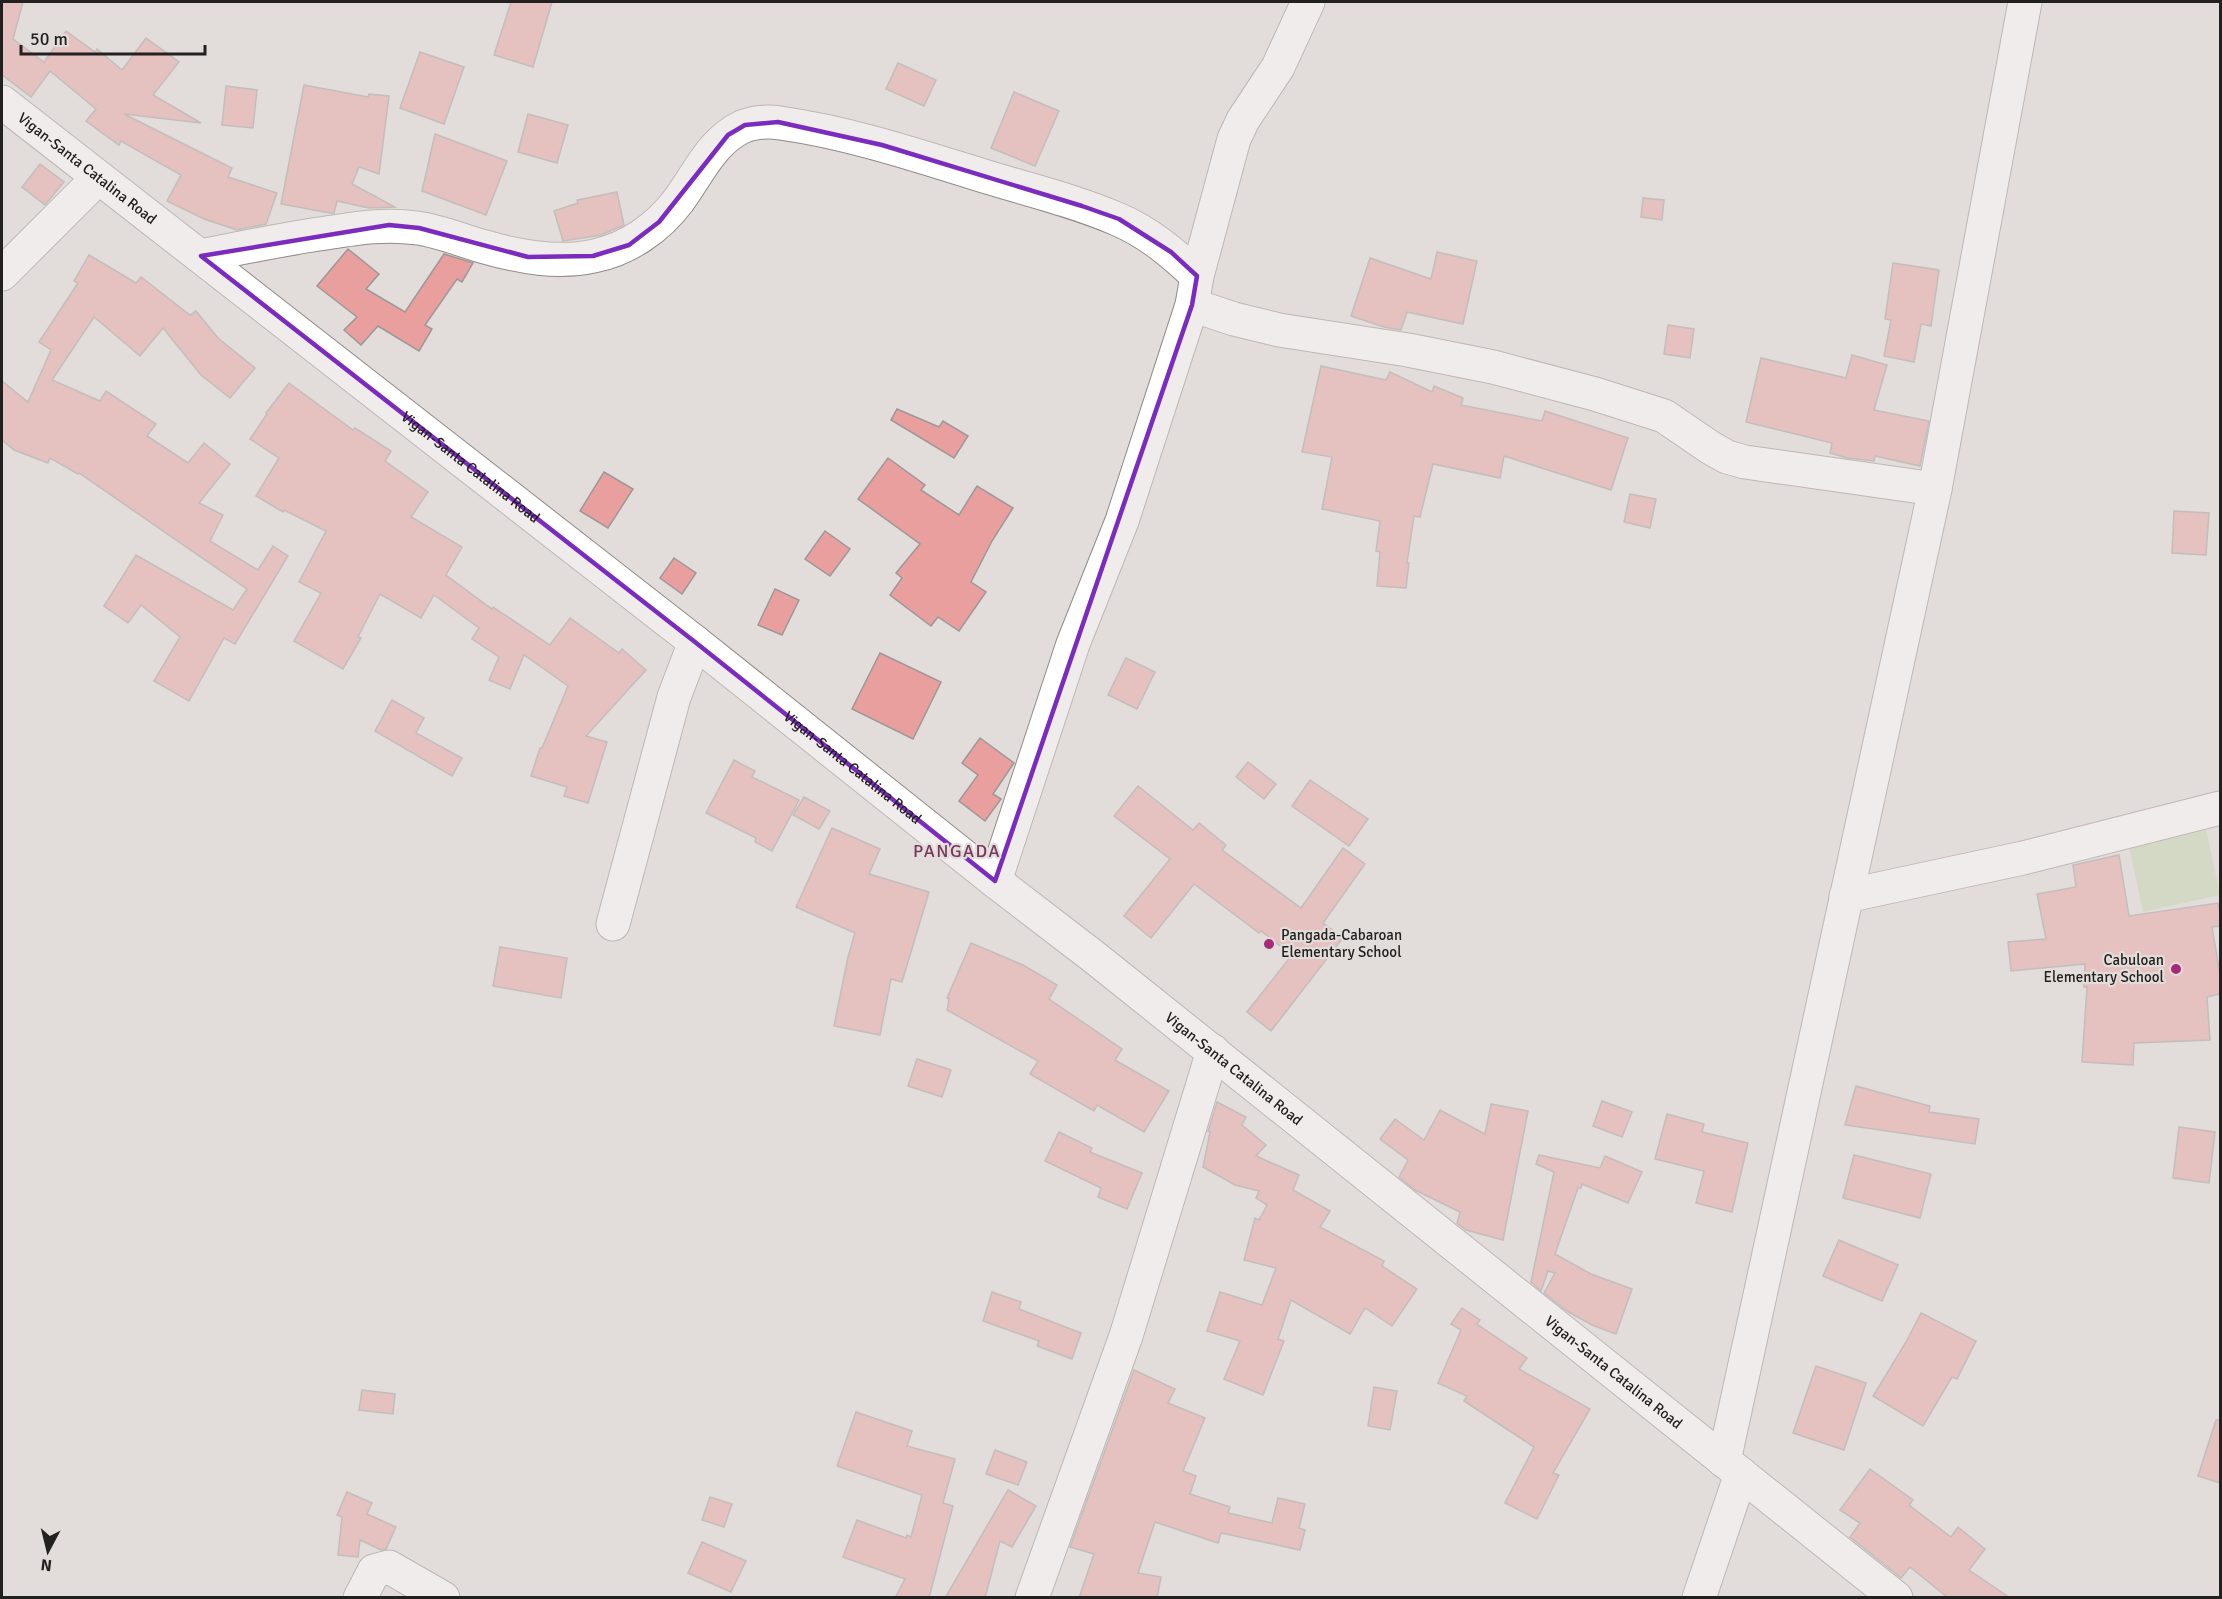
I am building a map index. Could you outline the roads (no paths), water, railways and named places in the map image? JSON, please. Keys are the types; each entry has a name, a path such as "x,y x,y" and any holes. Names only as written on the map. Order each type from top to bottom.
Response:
{"street":[{"path":"995,881 1073,644 1122,521 1194,291 1234,139 1278,67 1308,2"},
{"path":"1699,1598 1732,1468 1846,896 1935,489 2025,2"},
{"name":"Vigan-Santa Catalina Road","path":"2,102 695,642 1213,1051 1896,1598"},
{"path":"201,256 365,226 389,225 419,228 485,248 528,257 560,259 593,256 629,245 659,222 678,202 706,159 728,135 745,125 778,122 882,145 1110,216 1149,236 1171,252 1194,291 1234,319 1279,330 1408,350 1493,368 1595,394 1664,416 1711,448 1728,457 1745,462 1935,489"},
{"path":"2,274 98,178"},
{"path":"613,924 671,707 695,642"},
{"path":"1846,896 2023,858 2220,808"},
{"path":"1032,1598 1126,1336 1213,1051"},
{"path":"360,1598 374,1570 389,1568 442,1598"}],"place":[{"name":"Pangada-Cabaroan Elementary School","path":"1269,944"},
{"name":"Cabuloan Elementary School","path":"2176,969"}],"district":[{"name":"PANGADA","path":"957,851"}]}
